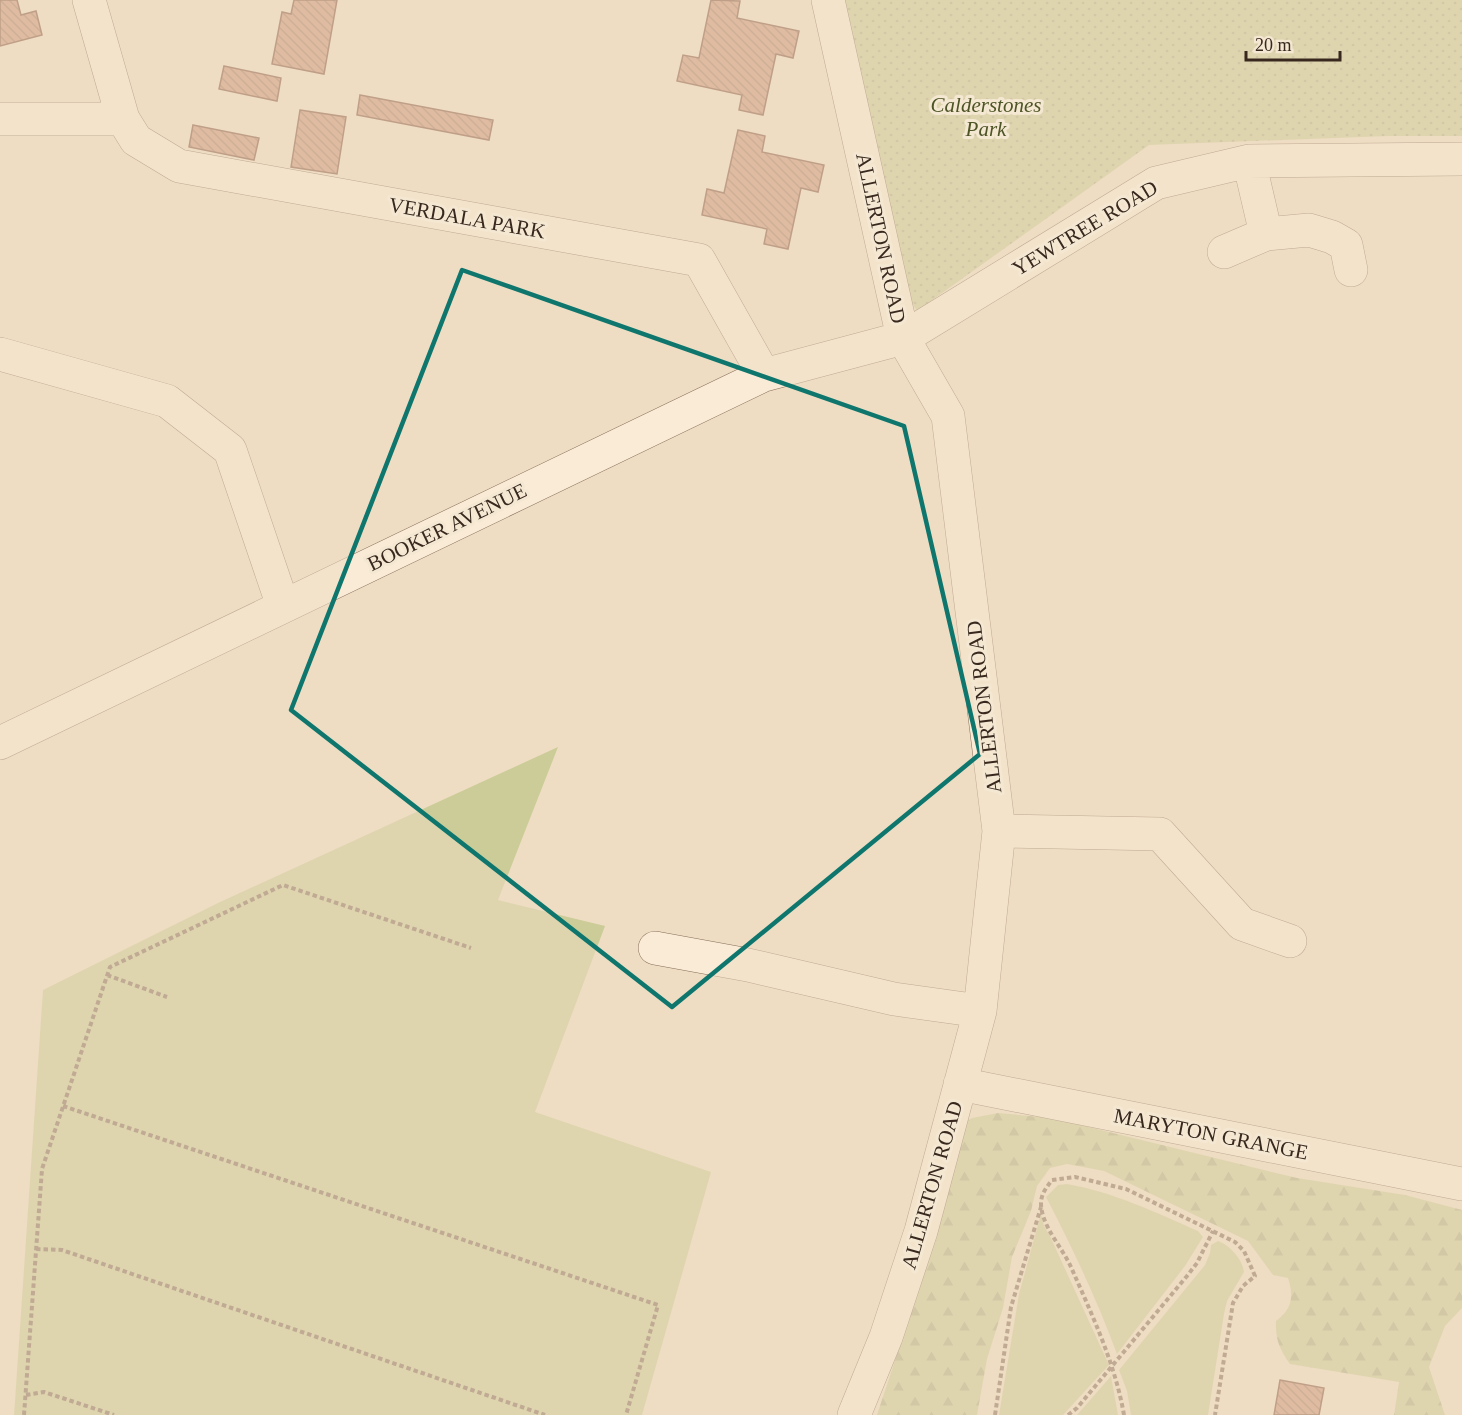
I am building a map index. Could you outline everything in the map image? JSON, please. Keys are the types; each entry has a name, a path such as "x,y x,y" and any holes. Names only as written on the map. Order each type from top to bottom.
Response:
{"street":[{"name":"VERDALA PARK","path":"89,0 123,119 136,140 179,166 699,260 764,375"},
{"name":"ALLERTON ROAD","path":"828,0 903,338 948,416 999,831 980,1011 921,1231 886,1337 854,1415"},
{"path":"0,119 123,119"},
{"name":"YEWTREE ROAD","path":"903,338 1156,183 1249,161 1462,159"},
{"path":"1249,161 1266,234"},
{"path":"1224,252 1266,234 1309,230 1332,237 1346,245 1351,270"},
{"name":"BOOKER AVENUE","path":"0,743 764,375 903,338"},
{"path":"0,354 167,401 230,450 283,606"},
{"path":"999,831 1161,834 1242,924 1290,941"},
{"path":"655,948 748,965 894,999 980,1011"},
{"name":"MARYTON GRANGE","path":"960,1084 1462,1184"}],"path":[{"path":"24,1415 42,1170 110,967 282,885 471,948"},
{"path":"107,975 167,997"},
{"path":"63,1106 658,1305 626,1415"},
{"path":"995,1415 1011,1307 1041,1206 1042,1193 1053,1180 1075,1177 1126,1189 1235,1242 1244,1251 1255,1276 1244,1286 1233,1303 1215,1415"},
{"path":"1041,1206 1046,1222 1069,1264 1113,1364 1124,1415"},
{"path":"1068,1415 1197,1263 1213,1231"},
{"path":"36,1249 62,1250 545,1415"},
{"path":"26,1395 44,1392 114,1415"}],"highlighted area":[{"path":"462,270 904,426 980,754 672,1007 291,710"}],"green space":[{"name":"Calderstones Park","path":"836,0 1462,0 1462,136 1388,136 1149,145 917,311 907,295"},
{"path":"558,747 498,900 605,926 535,1112 711,1172 642,1415 14,1415 43,990 220,902"},
{"path":"998,1113 1052,1118 1297,1178 1405,1195 1462,1210 1462,1308 1445,1326 1429,1367 1445,1415 1394,1415 1399,1382 1290,1364 1283,1354 1276,1333 1276,1321 1285,1312 1290,1302 1291,1291 1288,1278 1273,1275 1248,1241 1104,1171 1067,1164 1050,1168 1037,1186 1031,1211 1012,1257 1003,1308 987,1359 977,1415 877,1415 922,1278 965,1122 972,1118"},
{"path":"1067,1184 1134,1203 1198,1231 1203,1237 1185,1266 1117,1354 1084,1275 1046,1197 1058,1185"},
{"path":"1041,1214 1044,1226 1109,1365 1063,1415 999,1415 1019,1294"},
{"path":"1218,1241 1235,1254 1244,1272 1227,1301 1208,1415 1131,1415 1127,1391 1119,1370 1205,1265 1211,1245"},
{"path":"1111,1376 1118,1415 1077,1415"}],"building":[{"path":"0,0 17,0 21,15 36,11 42,35 0,46"},
{"path":"294,0 337,0 324,74 272,64 282,12 291,14"},
{"path":"711,0 740,1 737,18 799,31 793,58 776,54 763,115 739,110 742,95 677,81 683,55 699,58"},
{"path":"224,66 281,78 277,101 219,89"},
{"path":"360,95 493,120 489,140 357,115"},
{"path":"300,110 346,117 337,174 291,167"},
{"path":"193,125 259,138 254,160 189,147"},
{"path":"738,130 765,136 762,152 824,165 818,192 801,188 788,249 764,244 767,229 702,215 707,189 724,193"},
{"path":"1280,1380 1324,1388 1319,1415 1274,1415"}]}
